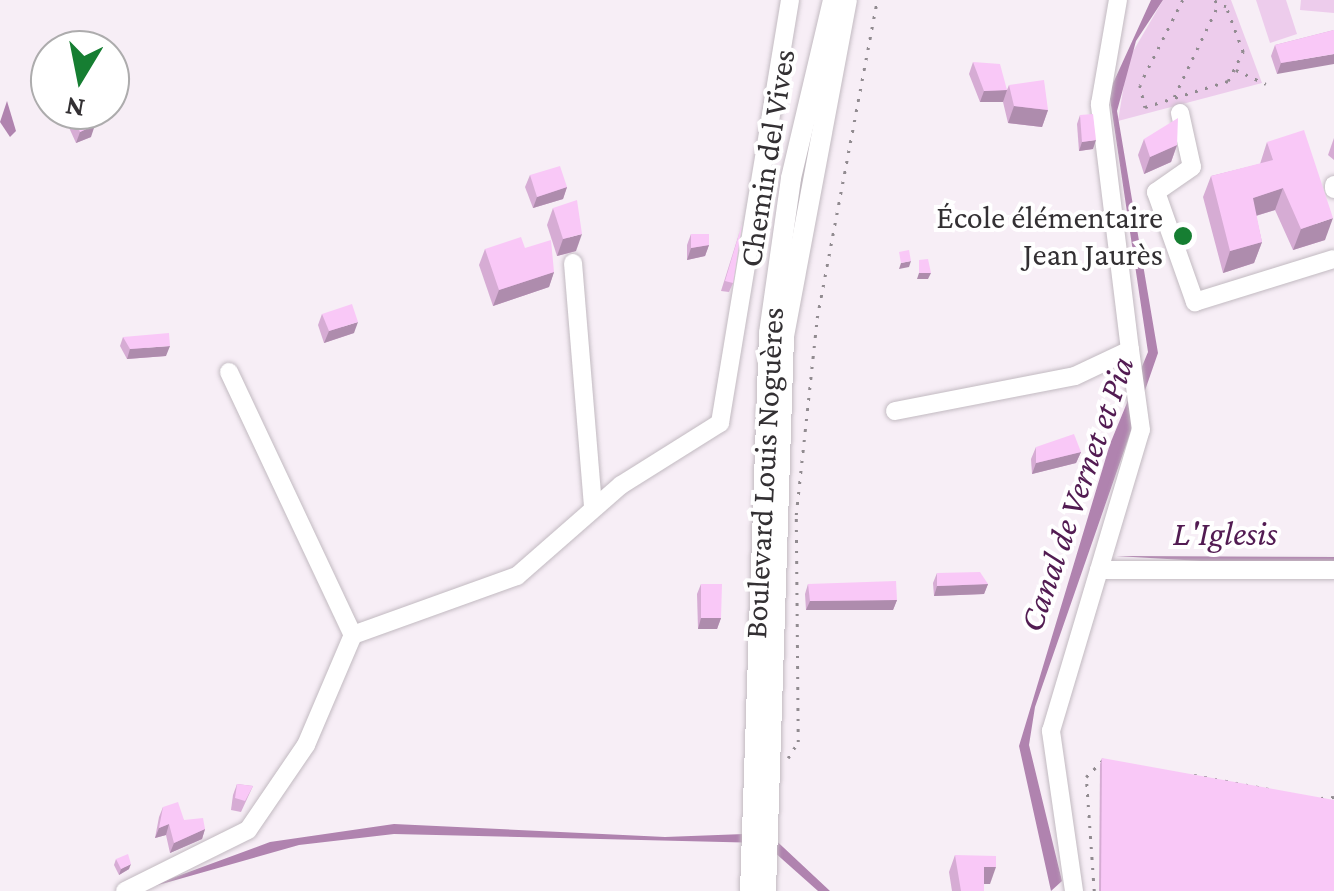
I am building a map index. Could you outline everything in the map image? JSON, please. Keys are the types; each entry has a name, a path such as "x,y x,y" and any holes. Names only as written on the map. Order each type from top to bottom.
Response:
{"main road":[{"name":"Boulevard Louis Noguères","path":"750,891 758,853 769,333 791,178 833,0"},
{"name":"Boulevard Louis Noguères","path":"759,820 784,336 847,0"},
{"name":"Boulevard Louis Noguères","path":"758,853 766,891"}],"street":[{"name":"Chemin del Vives","path":"353,636 517,576 593,507 713,429 728,405 790,0"},
{"path":"1074,891 1051,730 1144,403 1130,350 1100,104 1118,0"},
{"path":"1176,106 1192,167 1156,192 1195,302 1334,259"},
{"path":"573,263 593,507"},
{"path":"896,411 1075,376 1122,362 1130,350"},
{"path":"126,891 248,830 306,746 353,636 229,372"},
{"path":"1099,570 1334,570"}],"path":[{"path":"780,770 798,742 796,515 817,318 877,0"},
{"path":"1183,0 1140,86 1145,107 1176,106 1228,82 1243,52 1219,4 1212,0"},
{"path":"1176,106 1219,4"},
{"path":"1234,69 1266,84"},
{"path":"1094,891 1086,777 1102,761 1121,764"},
{"path":"1177,772 1279,792"},
{"path":"1317,798 1334,797"}],"shaded area":[{"path":"1151,0 1163,0 1136,41 1117,111 1158,353 1035,707 1029,745 1062,881 1051,891 1019,746 1110,444 1148,352 1109,92"},
{"path":"1163,0 1231,0 1262,83 1118,121 1128,60"},
{"path":"1256,0 1286,0 1297,34 1270,43"},
{"path":"1301,0 1334,0 1334,13 1300,10"},
{"path":"7,101 16,131 10,137 0,122"},
{"path":"1116,556 1334,557 1334,561 1252,564"},
{"path":"394,824 665,837 768,833 830,891 818,891 764,843 394,834 299,845 137,891 270,842"}],"building":[{"path":"1334,30 1334,54 1281,63 1275,45"},
{"path":"973,62 1000,64 1007,90 984,91"},
{"path":"1044,80 1048,110 1014,106 1009,85"},
{"path":"1093,114 1096,140 1082,142 1080,115"},
{"path":"1178,118 1177,145 1150,157 1144,139"},
{"path":"1304,130 1333,218 1301,229 1283,188 1253,198 1262,242 1230,251 1211,176 1273,160 1267,142"},
{"path":"560,166 567,187 537,197 530,175"},
{"path":"577,200 582,234 563,239 553,208"},
{"path":"742,224 733,283 725,281"},
{"path":"691,234 709,234 709,245 691,248"},
{"path":"521,237 525,248 551,240 554,272 499,290 485,249"},
{"path":"909,250 911,261 901,263 899,252"},
{"path":"928,259 931,273 919,273 919,260"},
{"path":"352,304 358,322 329,331 322,314"},
{"path":"169,333 170,346 130,349 123,337"},
{"path":"1074,434 1081,452 1036,463 1036,447"},
{"path":"980,572 988,584 937,586 937,573"},
{"path":"896,581 897,600 810,601 808,584"},
{"path":"701,584 722,584 721,618 701,618"},
{"path":"1102,758 1334,800 1334,891 1101,891"},
{"path":"237,784 253,786 245,801 235,798"},
{"path":"178,802 184,820 203,818 205,829 174,843 169,824 159,828 163,807"},
{"path":"128,854 131,864 121,869 116,859"},
{"path":"955,855 996,856 996,867 984,867 984,891 961,891"}],"place":[{"name":"École élémentaire Jean Jaurès","path":"1183,236"}],"water label":[{"name":"Canal de Vernet et Pia","path":"1077,494"},
{"name":"L'Iglesis","path":"1225,534"}]}
